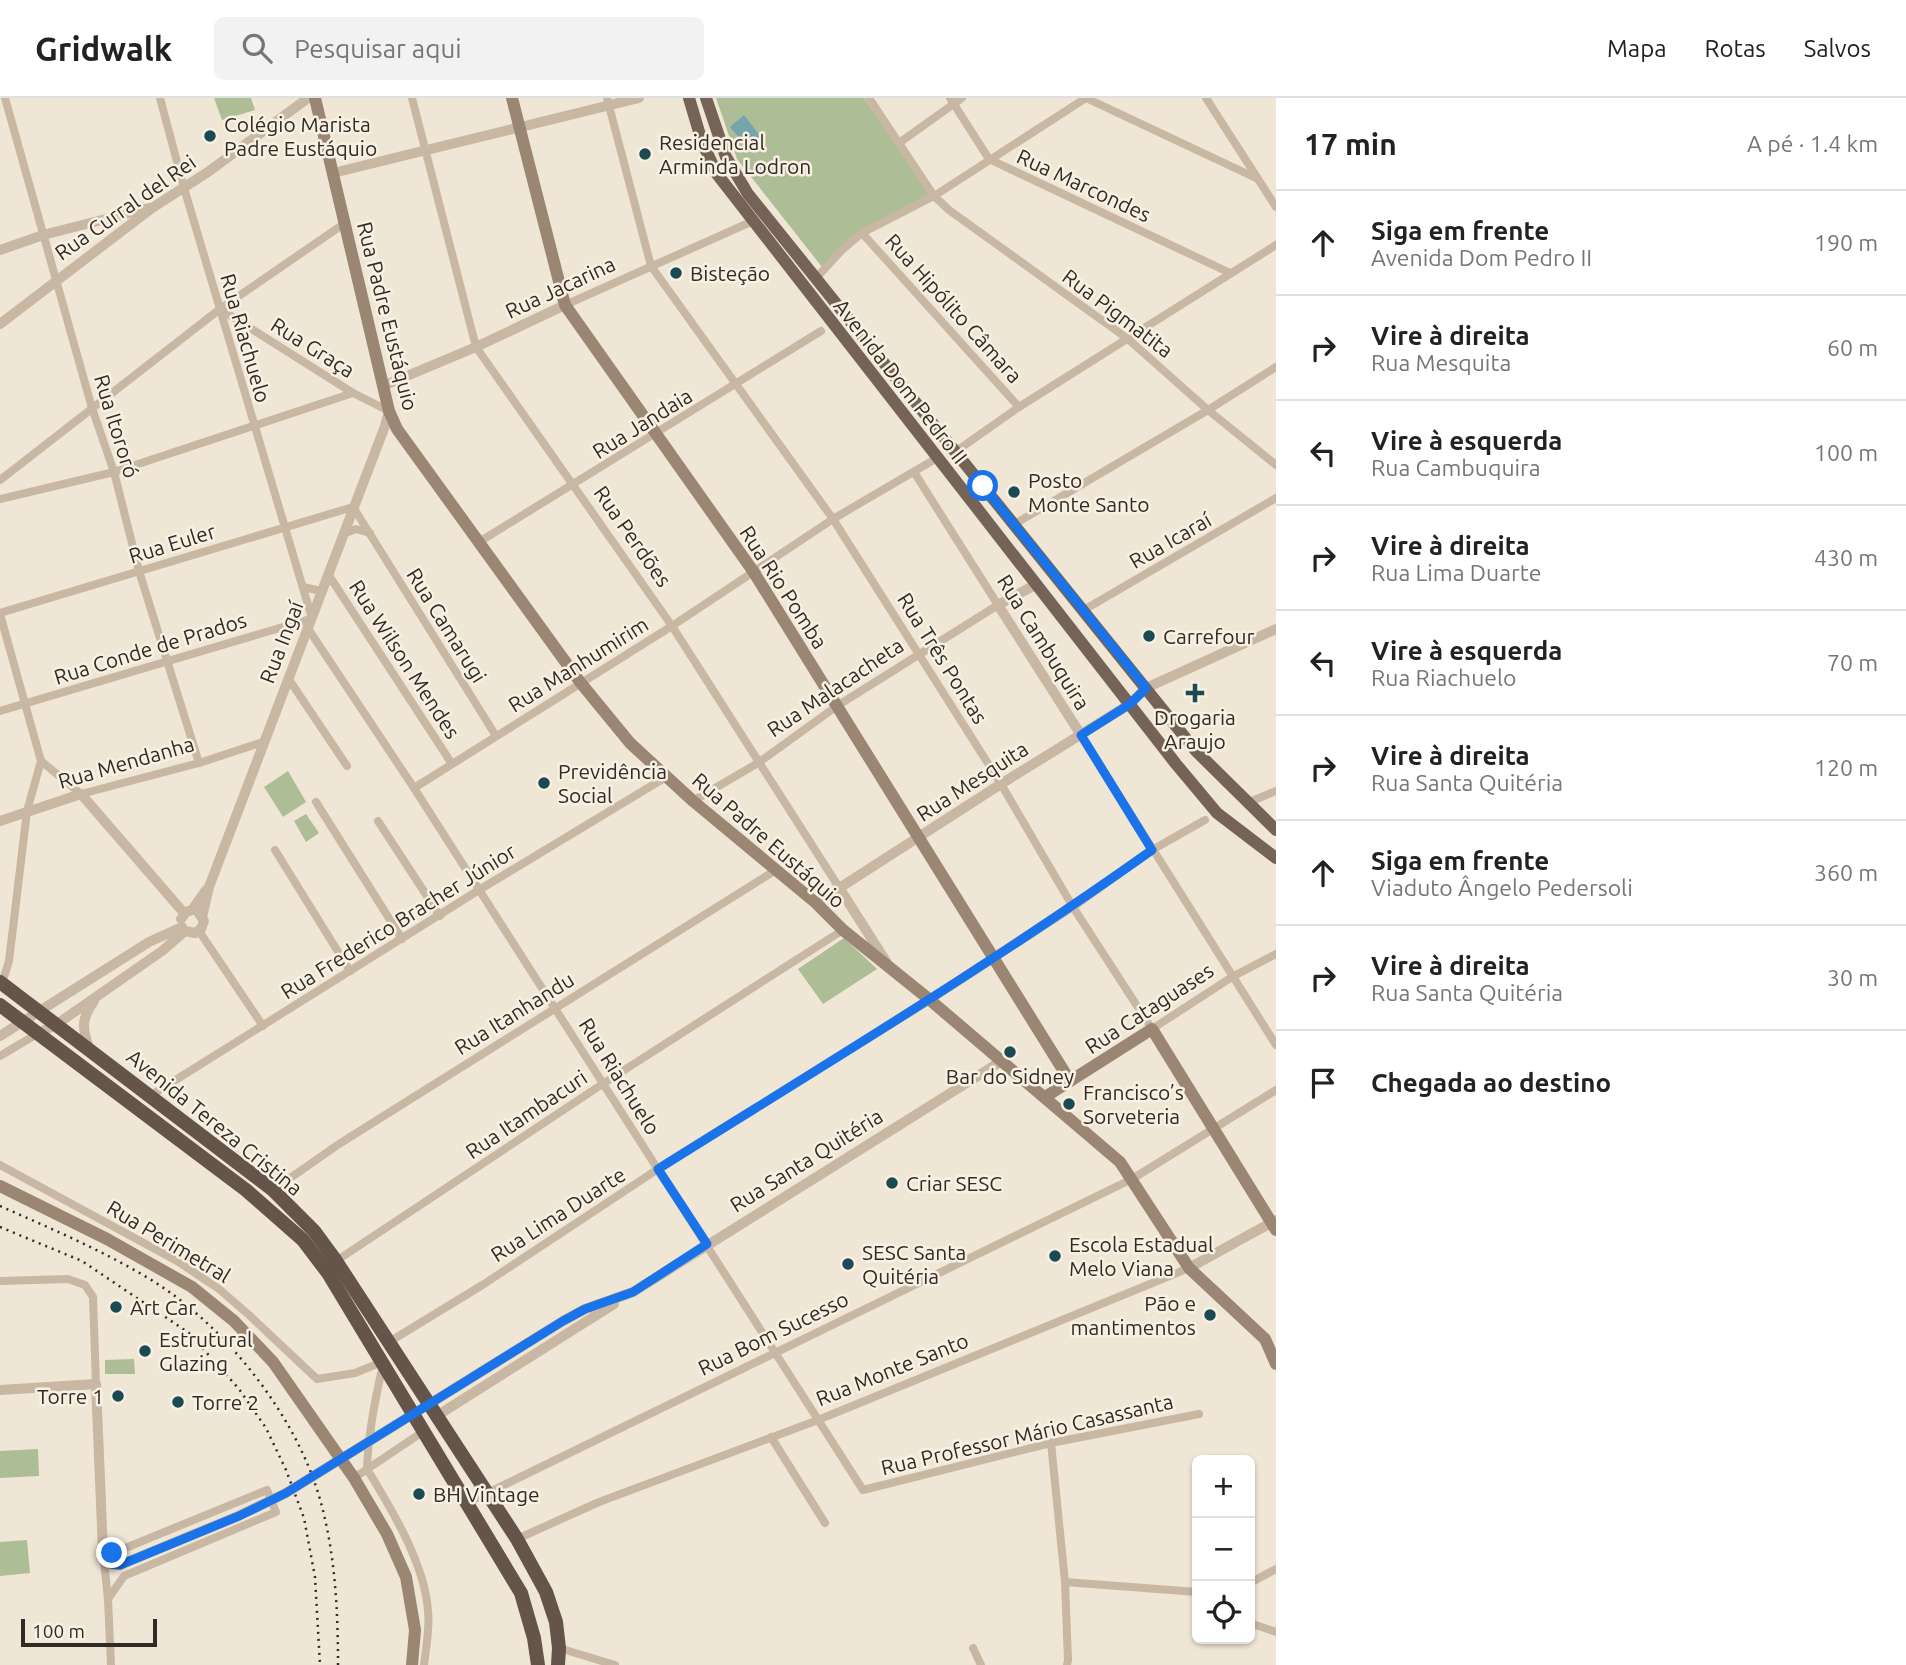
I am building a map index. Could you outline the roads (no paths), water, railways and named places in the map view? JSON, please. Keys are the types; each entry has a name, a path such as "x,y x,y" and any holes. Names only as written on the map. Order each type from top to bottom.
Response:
{"highway":[{"name":"Avenida Tereza Cristina","path":"1,983 273,1190 314,1231 517,1539 546,1592 555,1622 559,1665"},
{"name":"Avenida Tereza Cristina","path":"0,1005 246,1190 303,1240 328,1273 521,1593 536,1646 536,1665"}],"main road":[{"name":"Rua Padre Eustáquio","path":"314,98 389,411 397,429 580,682 630,743 666,777 1119,1162 1189,1268 1265,1339 1276,1364"},
{"name":"Rua Rio Pomba","path":"512,98 565,305 753,571 1070,1081"},
{"name":"Avenida Dom Pedro II","path":"689,98 702,142 717,174 753,221 1035,585 1217,813 1276,858"},
{"name":"Avenida Dom Pedro II","path":"706,98 726,157 748,194 1196,751 1276,830"},
{"name":"Rua Cataguases","path":"1045,1097 1152,1029"},
{"name":"Rua Três Pontas","path":"1152,1029 1275,1224"},
{"path":"0,1186 107,1239 192,1287 234,1321 273,1362 354,1478 387,1534 406,1577 415,1630 412,1665"}],"street":[{"name":"Rua Itororó","path":"5,98 92,408 114,472 139,571 199,763"},
{"name":"Rua Riachuelo","path":"160,98 219,309 303,587 309,620"},
{"name":"Rua Curral del Rei","path":"0,324 152,208 308,98"},
{"name":"Rua Perdões","path":"412,98 476,347 673,626 890,969"},
{"path":"333,173 608,102 639,98"},
{"name":"Rua Pigmatita","path":"869,98 934,196 966,224 1128,338 1208,410 1276,465"},
{"path":"817,277 862,233 934,196 1086,98 1256,178"},
{"path":"1206,98 1276,207"},
{"path":"899,144 955,100"},
{"name":"Rua Marcondes","path":"955,100 989,159 1230,273"},
{"name":"Rua Três Pontas","path":"608,102 651,267 833,519 1152,1029"},
{"path":"0,250 43,235 152,208"},
{"name":"Rua Jacarina","path":"383,386 476,347 753,221"},
{"path":"0,480 219,309 345,223"},
{"name":"Rua Hipólito Câmara","path":"862,233 1019,407"},
{"path":"955,452 1019,407 1276,245"},
{"name":"Rua Graça","path":"219,309 353,393 389,411"},
{"name":"Rua Jandaia","path":"480,542 821,331"},
{"path":"1013,525 1276,367"},
{"path":"0,499 114,472 353,393"},
{"name":"Rua Ingaí","path":"202,917 208,887 263,742 291,682 309,620 389,411"},
{"name":"Rua Manhumirim","path":"414,788 673,626 833,519 937,458"},
{"name":"Rua Cambuquira","path":"914,472 1276,1045"},
{"name":"Rua Icaraí","path":"1083,611 1276,498"},
{"name":"Rua Euler","path":"0,613 353,507"},
{"name":"Rua Camarugi","path":"353,507 496,736"},
{"path":"343,534 356,529 370,533"},
{"name":"Rua Wilson Mendes","path":"328,574 452,764"},
{"name":"Rua Malacacheta","path":"693,801 758,763 837,706 918,654 998,604 1035,585"},
{"path":"303,587 321,591"},
{"path":"0,613 41,761 27,811 9,961 1,983"},
{"path":"309,620 414,788"},
{"name":"Rua Conde de Prados","path":"0,711 309,620"},
{"path":"1146,688 1276,629"},
{"path":"291,682 347,766"},
{"name":"Rua Mesquita","path":"816,903 1130,704 1146,688"},
{"name":"Rua Mendanha","path":"0,821 81,794 199,763 263,742"},
{"path":"0,1037 161,935 183,929 192,933 199,931 204,924 202,917 188,912 81,794 41,761"},
{"name":"Rua Frederico Bracher Júnior","path":"150,1096 479,890 666,777"},
{"name":"Rua Riachuelo","path":"414,788 863,1490"},
{"path":"1247,803 1276,791"},
{"path":"316,802 402,939"},
{"name":"Rua Lima Duarte","path":"389,1342 658,1169 930,1000 1073,906 1152,850 1205,820"},
{"path":"378,821 440,916"},
{"path":"275,850 351,971"},
{"name":"Rua Itanhandu","path":"273,1190 339,1144 776,870"},
{"name":"Rua Ingaí","path":"188,912 208,887"},
{"path":"183,929 181,921 188,912"},
{"path":"0,1056 57,1024 162,951 183,929"},
{"name":"Rua Itambacuri","path":"336,1261 604,1083 843,930"},
{"path":"199,931 263,1026"},
{"name":"Rua Cataguases","path":"1152,1029 1232,977 1276,954"},
{"path":"89,1048 82,1028 83,1020 97,996"},
{"name":"Rua Santa Quitéria","path":"435,1417 1000,1062"},
{"name":"Rua Bom Sucesso","path":"467,1503 1132,1179 1276,1090"},
{"name":"Rua Perimetral","path":"0,1165 177,1261 219,1289 317,1379 355,1373 383,1364"},
{"name":"Rua Monte Santo","path":"517,1539 599,1502 818,1420 1189,1268 1275,1224"},
{"path":"0,1281 68,1279 85,1285 93,1297 103,1552 111,1665"},
{"name":"Rua Santa Quitéria","path":"125,1563 239,1516 286,1493 563,1321 585,1309 633,1292"},
{"path":"383,1364 368,1446 367,1469 401,1527 419,1572 428,1611 424,1665"},
{"path":"0,1391 96,1384"},
{"name":"Rua Professor Mário Casassanta","path":"863,1490 1051,1443 1199,1414"},
{"path":"354,1478 424,1431"},
{"path":"771,1437 825,1522"},
{"path":"1051,1443 1065,1582 1066,1665"},
{"path":"103,1552 118,1551 267,1490 276,1512 124,1576 108,1599"},
{"path":"103,1552 111,1564 125,1563"},
{"path":"108,1599 111,1574 125,1563"},
{"path":"1254,1581 1276,1569"},
{"path":"1065,1582 1192,1592"},
{"path":"1255,1625 1276,1632"},
{"path":"559,1648 615,1665"},
{"path":"974,1648 981,1665"}],"water":[{"path":"744,115 765,142 752,153 730,127"}],"railway":[{"path":"0,1206 97,1250 153,1281 206,1322 254,1375 293,1434 319,1496 329,1537 334,1580 338,1665"},
{"path":"0,1227 82,1261 189,1333 239,1389 266,1428 304,1518 315,1577 320,1665"}],"place":[{"name":"Colégio Marista Padre Eustáquio","path":"210,136"},
{"name":"Residencial Arminda Lodron","path":"645,154"},
{"name":"Bisteção","path":"676,273"},
{"name":"Posto Monte Santo","path":"1014,492"},
{"name":"Carrefour","path":"1149,636"},
{"name":"Drogaria Araujo","path":"1195,693"},
{"name":"Previdência Social","path":"544,783"},
{"name":"Bar do Sidney","path":"1010,1052"},
{"name":"Francisco’s Sorveteria","path":"1069,1104"},
{"name":"Criar SESC","path":"892,1183"},
{"name":"Escola Estadual Melo Viana","path":"1055,1256"},
{"name":"SESC Santa Quitéria","path":"848,1264"},
{"name":"Art Car","path":"116,1307"},
{"name":"Pão e mantimentos","path":"1210,1315"},
{"name":"Estrutural Glazing","path":"145,1351"},
{"name":"Torre 1","path":"118,1396"},
{"name":"Torre 2","path":"178,1402"},
{"name":"BH Vintage","path":"419,1494"}]}
